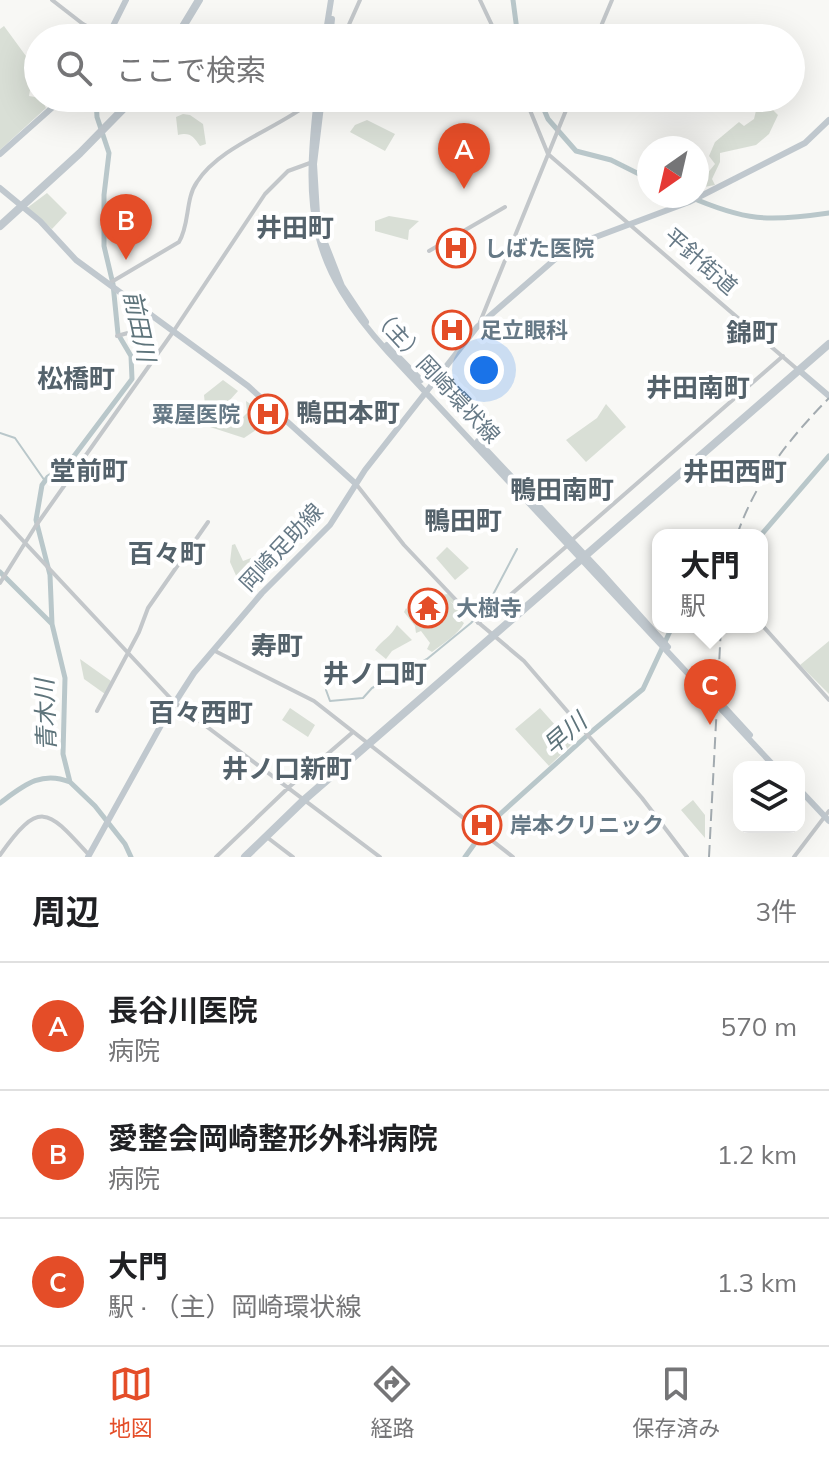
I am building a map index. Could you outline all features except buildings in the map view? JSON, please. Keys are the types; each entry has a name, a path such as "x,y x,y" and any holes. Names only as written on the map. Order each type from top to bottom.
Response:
{"highway":[{"path":"186,24 201,0"},
{"path":"0,223 118,112"},
{"path":"247,857 305,801 829,347"},
{"path":"247,857 305,801"}],"main road":[{"path":"114,24 126,0"},
{"path":"330,24 333,0"},
{"path":"0,154 47,112"},
{"name":"（主）岡崎環状線","path":"317,112 310,163 310,193 317,230 334,279 360,321 428,390"},
{"name":"（主）岡崎環状線","path":"318,112 314,164 320,228 342,286 365,321 652,632"},
{"name":"岡崎足助線","path":"709,191 805,143 829,120"},
{"path":"0,188 46,227 76,260 248,386 356,484"},
{"name":"岡崎足助線","path":"89,856 174,702 262,593 330,525 356,484 477,327 573,245 671,208"},
{"name":"平針街道","path":"800,371 829,396"},
{"name":"（主）岡崎環状線","path":"653,633 771,761"},
{"path":"805,798 829,823"}],"street":[{"path":"52,0 83,24"},
{"path":"349,24 360,0"},
{"path":"480,0 491,24"},
{"path":"602,24 612,0"},
{"path":"112,284 179,242 194,185 211,165 295,112"},
{"path":"531,112 548,154"},
{"path":"477,327 565,112"},
{"name":"平針街道","path":"548,154 800,371"},
{"path":"0,582 275,182 295,167 310,163"},
{"path":"429,251 505,207"},
{"path":"118,336 135,331 150,314"},
{"path":"475,620 570,543 783,356"},
{"path":"356,484 404,545 475,620 524,661 642,798 687,857"},
{"path":"0,516 174,702 380,857"},
{"path":"97,711 128,654 148,608 208,522"},
{"path":"768,632 829,700"},
{"path":"213,650 314,701 513,857"},
{"path":"216,857 288,788 353,732"},
{"path":"794,857 829,811"},
{"path":"0,855 27,821 47,817 59,821 89,856"},
{"path":"268,838 293,857"}],"shaded area":[{"path":"4,26 24,53 24,112 42,112 0,150 0,29"},
{"path":"756,112 775,112 778,115 769,134 756,145 720,153 720,162 712,179 715,185 709,186 709,171 715,164 709,156 715,142 739,122 744,126 754,119"},
{"path":"183,114 203,124 206,144 200,146 191,136 178,135 176,117"},
{"path":"367,120 395,134 385,151 350,132 355,125"},
{"path":"47,193 67,213 52,229 27,208"},
{"path":"389,216 419,221 409,230 408,240 375,231 375,221"},
{"path":"223,380 238,391 229,401 239,417 247,413 246,401 255,407 259,428 244,438 207,426 204,395"},
{"path":"606,404 626,427 586,462 566,440 597,418"},
{"path":"235,544 243,561 251,558 260,572 250,580 238,580 230,562 232,545"},
{"path":"447,547 469,568 455,580 436,558"},
{"path":"448,594 459,604 457,607 450,601 462,614 458,618 464,623 432,652 427,649 430,643 421,631 416,633 415,626 404,612 406,608 415,618 423,615 429,619 439,611 434,601 440,599 440,595"},
{"path":"397,625 412,640 392,651 386,659 375,650"},
{"path":"829,641 829,694 800,665"},
{"path":"80,659 111,681 105,694 84,679"},
{"path":"290,708 315,725 308,737 282,720"},
{"path":"540,708 572,744 549,766 515,729"},
{"path":"693,800 705,815 705,838 681,810"}],"waterway":[{"path":"513,0 516,24"},
{"name":"前田川","path":"52,624 50,575 36,520 42,485 48,477 68,464 132,379 131,356 118,334 113,284 104,246 104,195 109,153 97,112"},
{"path":"545,112 576,151 611,160 637,173"},
{"path":"709,204 757,217 789,218 829,213"},
{"path":"0,433 15,438 45,481"},
{"name":"早川","path":"766,529 829,456"},
{"path":"326,690 330,701 363,698 372,688 427,659 487,606 517,549"},
{"name":"青木川","path":"0,572 52,624 65,678 63,754 70,782 95,806 125,844 131,857"},
{"name":"早川","path":"465,857 488,825 643,689 669,633"},
{"path":"0,803 41,779 70,782"}],"railway":[{"path":"739,529 775,461 829,398"},
{"path":"709,857 721,633"}],"place":[{"name":"長谷川医院","path":"464,189"},
{"name":"しばた医院","path":"456,248"},
{"name":"愛整会岡崎整形外科病院","path":"126,260"},
{"name":"足立眼科","path":"452,330"},
{"name":"粟屋医院","path":"268,414"},
{"name":"大樹寺","path":"428,608"},
{"name":"大門","path":"710,725"},
{"name":"岸本クリニック","path":"482,825"}],"district":[{"name":"井田町","path":"295,228"},
{"name":"錦町","path":"752,333"},
{"name":"松橋町","path":"76,379"},
{"name":"井田南町","path":"698,388"},
{"name":"鴨田本町","path":"348,413"},
{"name":"堂前町","path":"89,471"},
{"name":"井田西町","path":"735,472"},
{"name":"鴨田南町","path":"562,490"},
{"name":"鴨田町","path":"463,521"},
{"name":"百々町","path":"167,554"},
{"name":"寿町","path":"277,646"},
{"name":"井ノ口町","path":"375,674"},
{"name":"百々西町","path":"201,713"},
{"name":"井ノ口新町","path":"287,769"}]}
